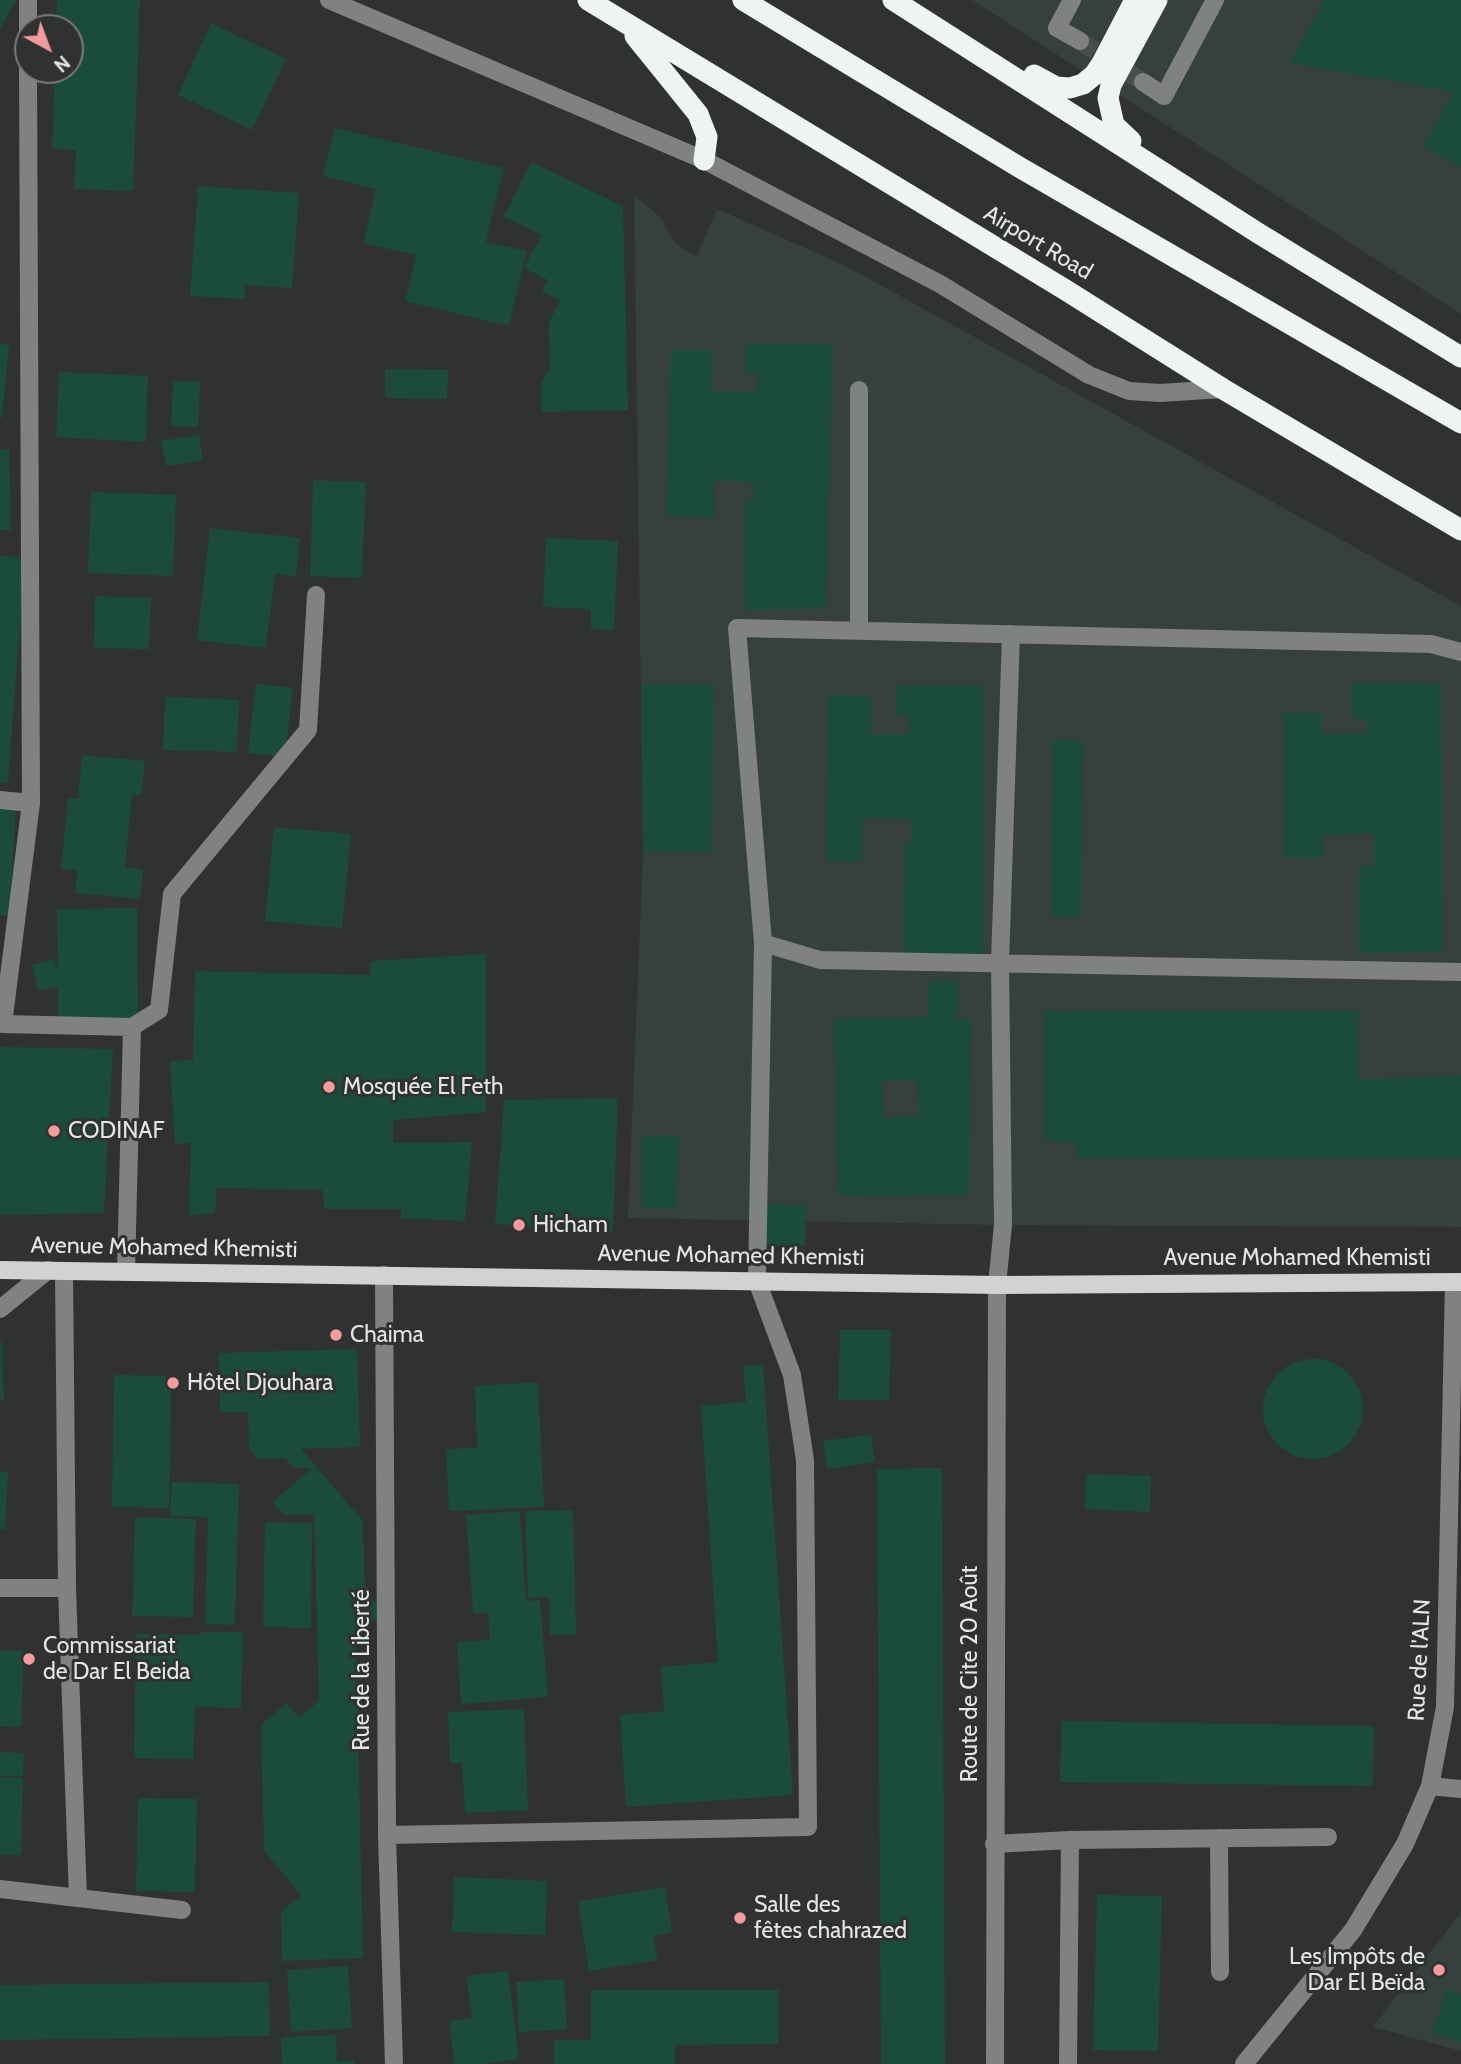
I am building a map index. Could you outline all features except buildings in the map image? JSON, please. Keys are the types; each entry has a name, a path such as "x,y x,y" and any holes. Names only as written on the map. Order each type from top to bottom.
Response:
{"highway":[{"name":"Airport Road","path":"588,0 1064,289 1223,389 1461,530"},
{"path":"743,0 1019,167 1461,423"},
{"path":"893,0 1258,233 1461,357"},
{"path":"905,0 931,11 1043,81 1056,87 1070,88 1083,84 1094,75 1135,0"},
{"path":"1157,0 1111,85 1108,98 1114,125 1134,143 1226,196 1258,233"},
{"path":"625,23 698,114 707,136 704,160"}],"main road":[{"name":"Avenue Mohamed Khemisti","path":"0,1270 997,1285 1458,1282"}],"street":[{"path":"329,0 704,160 940,284 1089,375 1129,391 1160,393 1223,389"},
{"path":"1072,0 1057,28 1080,41"},
{"path":"1143,82 1164,96 1214,0"},
{"path":"28,84 31,803 1,1024 132,1027 159,1010 172,894 308,730 316,595"},
{"path":"859,390 859,631"},
{"path":"387,1835 808,1827 805,1460 792,1375 757,1281 763,943 737,628 1431,644 1461,652"},
{"name":"Route de Cite 20 Août","path":"995,2064 997,1285 1003,1225 1000,963 1012,634"},
{"path":"0,800 31,803"},
{"path":"763,943 820,960 1461,972"},
{"path":"126,1271 132,1027"},
{"path":"0,1310 56,1270"},
{"path":"56,1270 78,1898"},
{"name":"Rue de la Liberté","path":"384,1275 387,1835 394,2064"},
{"name":"Rue de l'ALN","path":"1244,2064 1353,1930 1405,1844 1430,1786 1445,1707 1458,1282"},
{"path":"0,1588 67,1588"},
{"path":"1430,1786 1461,1789"},
{"path":"994,1844 1070,1840 1328,1837"},
{"path":"1219,1838 1220,1972"},
{"path":"1068,2064 1070,1840"},
{"path":"0,1889 182,1910"}],"shaded area":[{"path":"972,0 1461,0 1461,314"},
{"path":"634,195 659,216 677,245 697,256 717,209 846,266 1461,606 1461,1227 1003,1225 628,1218 643,852"},
{"name":"Les Impôts de Dar El Beïda","path":"1461,1912 1461,2051 1373,2027"}],"tunnel":[{"path":"1080,41 1143,82"}],"place":[{"name":"Mosquée El Feth","path":"329,1087"},
{"name":"CODINAF","path":"54,1131"},
{"name":"Hicham","path":"519,1225"},
{"name":"Chaima","path":"336,1335"},
{"name":"Hôtel Djouhara","path":"173,1383"},
{"name":"Commissariat de Dar El Beida","path":"29,1659"},
{"name":"Salle des fêtes chahrazed","path":"740,1918"},
{"name":"Les Impôts de Dar El Beïda","path":"1439,1970"}]}
